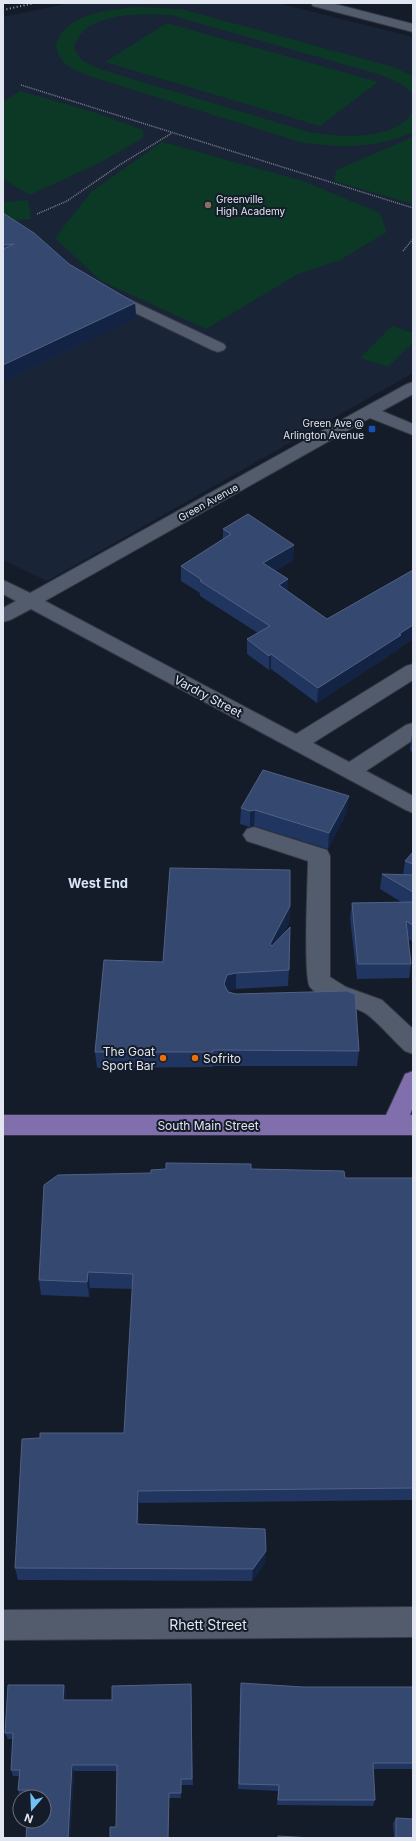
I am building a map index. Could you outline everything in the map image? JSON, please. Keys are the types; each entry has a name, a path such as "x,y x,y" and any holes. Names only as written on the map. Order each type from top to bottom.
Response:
{"main road":[{"path":"403,1125 413,1081"},
{"name":"South Main Street","path":"3,1126 403,1125"}],"street":[{"path":"318,3 413,28"},
{"path":"95,286 218,346"},
{"name":"Green Avenue","path":"3,616 413,387"},
{"path":"369,412 413,430"},
{"name":"Vardry Street","path":"3,586 413,805"},
{"path":"297,743 413,671"},
{"path":"350,771 413,730"},
{"path":"254,835 319,856 319,982 374,1007 413,1044"},
{"path":"304,996 343,994"},
{"name":"Rhett Street","path":"3,1625 413,1622"}],"path":[{"path":"21,85 413,208"},
{"path":"37,214 67,201 121,164 172,133"},
{"path":"402,251 413,239"}],"shaded area":[{"name":"Greenville High Academy","path":"70,3 277,3 413,37 413,373 47,581 3,560 3,17"}],"green space":[{"path":"136,7 181,9 393,67 413,76 413,94 401,84 382,75 170,15 144,14 114,17 88,27 79,36 74,48 82,60 99,69 309,132 350,136 380,133 394,128 405,121 413,111 413,132 386,142 357,146 300,142 86,75 70,67 60,57 56,45 61,34 78,20 101,12"},
{"path":"167,23 378,82 320,126 105,62"},
{"path":"20,91 93,112 143,130 143,138 101,162 30,195 3,179 3,102"},
{"path":"413,137 413,204 334,181 336,170"},
{"path":"162,142 303,181 380,213 387,232 340,260 298,274 206,329 101,281 55,238 91,192"},
{"path":"28,200 31,219 3,221 3,202"},
{"path":"392,326 413,333 413,342 388,367 360,358"}],"building":[{"path":"3,213 34,233 69,264 135,303 3,365 3,249 14,244 3,245"},
{"path":"248,514 294,545 263,563 288,579 279,585 327,619 413,570 413,625 399,634 401,635 318,688 271,654 269,656 247,639 270,626 200,581 202,580 181,566 231,534 223,529"},
{"path":"263,770 349,796 329,833 255,810 250,811 241,808"},
{"path":"413,852 413,864 405,861"},
{"path":"170,868 290,870 290,906 270,944 272,946 290,927 289,970 236,973 227,975 224,984 228,992 236,994 347,991 355,994 359,1051 213,1050 213,1052 95,1052 104,960 163,962"},
{"path":"382,874 413,875 413,892"},
{"path":"413,902 413,925 406,921 411,964 358,964 352,903"},
{"path":"166,1163 251,1164 251,1169 344,1171 345,1178 413,1178 413,1488 138,1491 137,1524 265,1529 266,1551 253,1569 15,1568 22,1439 40,1438 40,1433 124,1433 133,1274 88,1272 87,1282 39,1280 44,1185 58,1175 151,1173 151,1170 166,1169"},
{"path":"241,1683 303,1687 413,1687 413,1763 373,1763 375,1800 278,1800 279,1785 239,1784"},
{"path":"191,1684 192,1779 181,1779 181,1793 169,1793 168,1838 110,1838 110,1827 116,1827 117,1765 72,1765 68,1838 26,1838 27,1829 52,1829 52,1789 18,1789 20,1770 11,1770 13,1733 5,1733 8,1685 64,1685 63,1700 112,1700 112,1686"},
{"path":"396,1818 413,1819 413,1838 396,1838"},
{"path":"278,1836 312,1838 278,1838"}],"railway":[{"path":"3,10 35,3"}],"place":[{"name":"Greenville High Academy","path":"208,205"},
{"name":"Green Ave @ Arlington Avenue","path":"372,429"},
{"name":"The Goat Sport Bar","path":"163,1058"},
{"name":"Sofrito","path":"195,1058"}],"district":[{"name":"West End","path":"98,883"}]}
